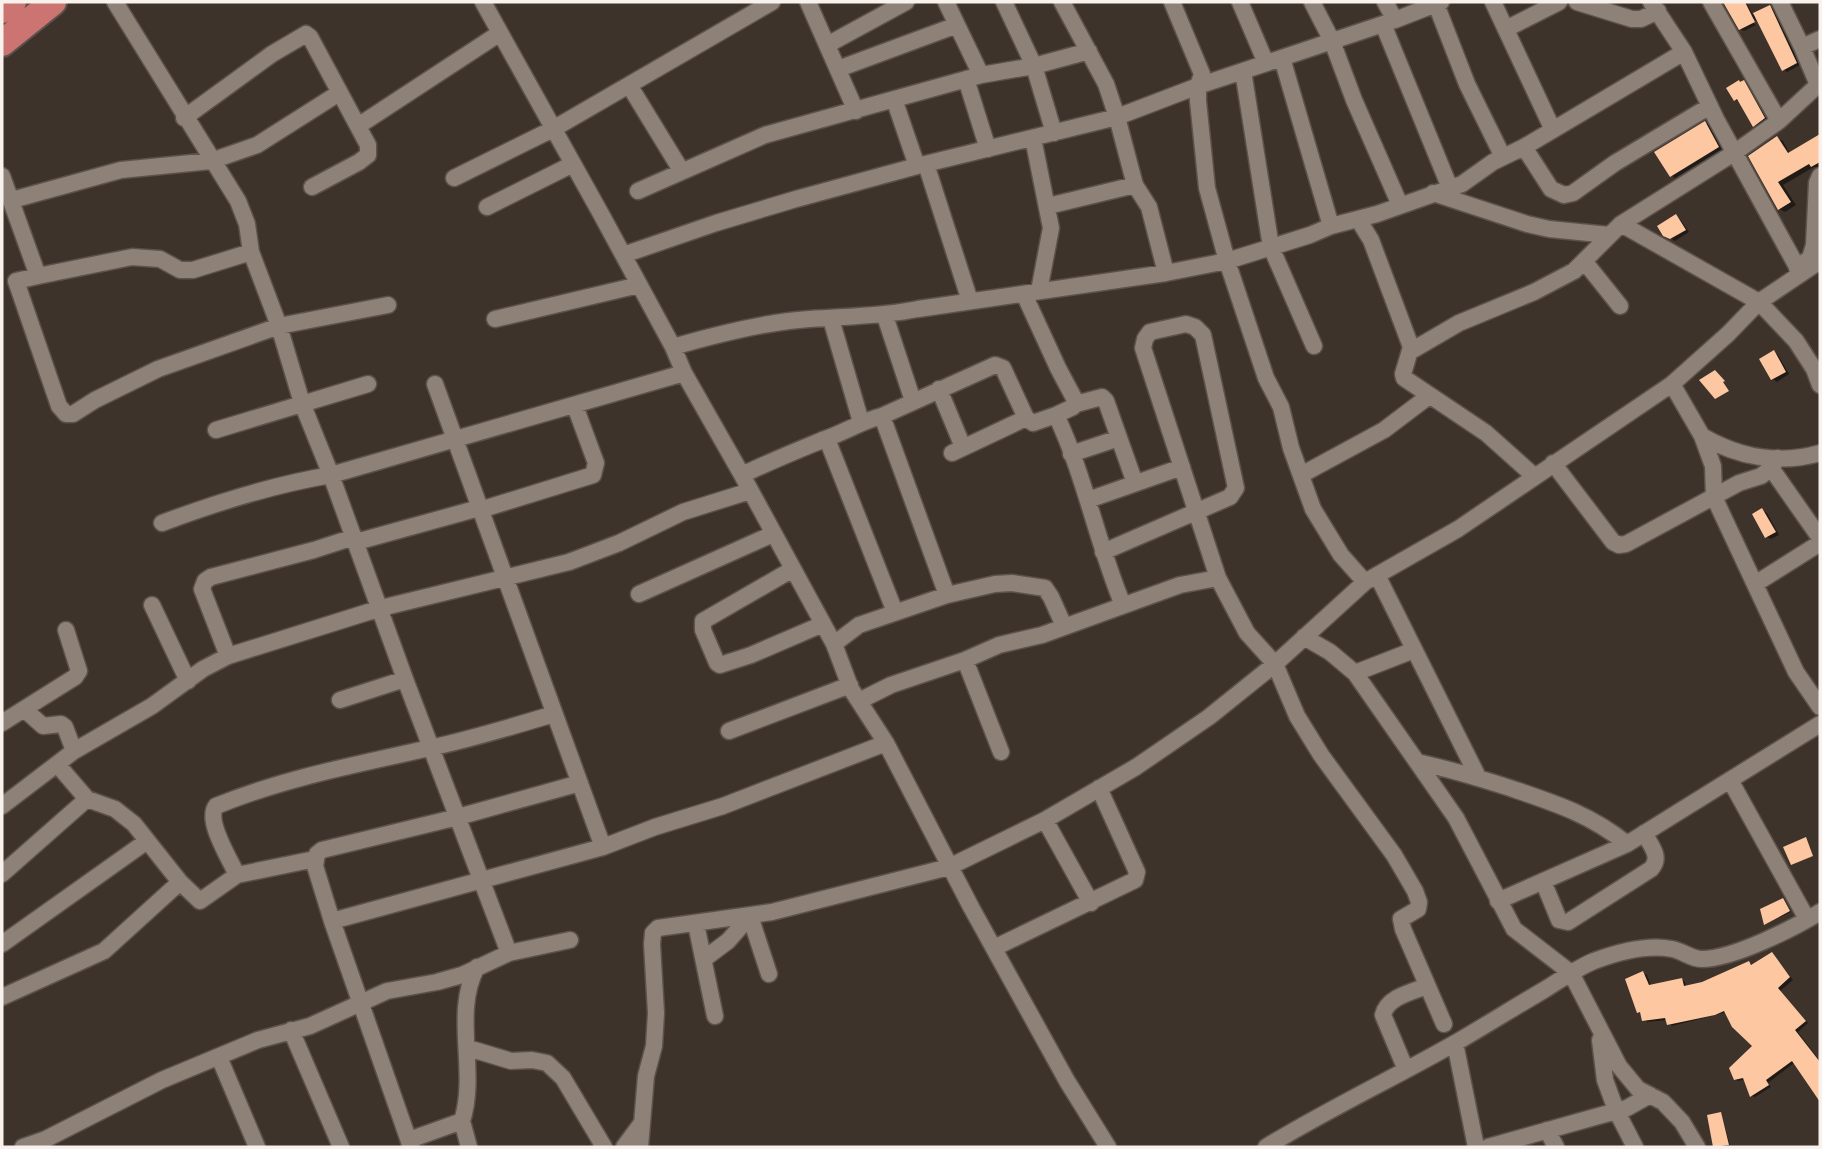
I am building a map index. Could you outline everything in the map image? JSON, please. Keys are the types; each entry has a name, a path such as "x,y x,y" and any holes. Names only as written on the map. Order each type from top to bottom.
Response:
{"main road":[{"path":"2,10 13,2"},
{"path":"2,43 53,2"}],"street":[{"path":"115,2 184,118 238,201 247,224 251,252 279,326 302,403 509,953"},
{"path":"483,2 673,347 684,373 743,475 834,645 850,685 886,743 950,867 1067,1081 1108,1147"},
{"path":"454,178 553,129 772,2"},
{"path":"808,2 856,111"},
{"path":"827,45 906,2"},
{"path":"946,2 957,25 974,77 988,149"},
{"path":"1004,2 1034,66 1054,133"},
{"path":"1062,2 1106,84 1135,185 1149,207 1166,273"},
{"path":"1172,2 1202,74 1198,86 1198,101 1207,188 1227,261 1266,378 1281,407 1291,448 1313,509 1341,555 1371,579 1414,650 1478,777"},
{"path":"1240,2 1266,63"},
{"path":"1312,2 1332,41 1354,100 1400,205"},
{"path":"1385,2 1389,22 1451,188"},
{"path":"1493,2 1553,130"},
{"path":"1506,29 1559,2"},
{"path":"1577,2 1632,19 1641,19 1653,4 1684,52 1734,153 1799,271"},
{"path":"1711,2 1779,121"},
{"path":"1411,351 1459,323 1534,292 1574,271 1615,229 1734,153 1779,121 1819,84 1780,2"},
{"path":"623,255 716,223 921,165 1117,117 1198,86 1438,3 1467,84 1503,157"},
{"path":"838,69 957,25"},
{"path":"359,126 500,33"},
{"path":"184,118 302,35 310,37 368,145 368,155 359,162 312,187"},
{"path":"1802,47 1820,39"},
{"path":"638,191 765,135 974,77 1034,66 1089,51"},
{"path":"673,347 789,321 886,316 1166,273 1227,261 1462,184 1493,162 1524,148 1684,52"},
{"path":"1282,58 1331,226"},
{"path":"1243,71 1271,247 1314,346"},
{"path":"629,85 681,170"},
{"path":"12,200 121,170 211,161 257,145 339,93"},
{"path":"894,99 970,301"},
{"path":"1524,148 1551,189 1564,195 1573,193 1615,163 1710,106"},
{"path":"1033,138 1051,228 1032,293 1076,404"},
{"path":"487,207 573,164"},
{"path":"2,176 38,276"},
{"path":"640,1147 646,1076 655,1035 653,933 658,929 750,916 950,867 1045,820 1136,767 1209,717 1275,664 1371,579 1458,529 1672,384 1759,302 1799,271 1810,258 1814,244 1817,183 1820,176"},
{"path":"1048,206 1135,185"},
{"path":"1433,193 1549,229 1615,229 1759,302 1796,341 1814,369 1820,385"},
{"path":"1358,219 1371,240 1411,351 1403,376 1486,433 1534,476"},
{"path":"251,252 192,270 180,270 160,260 132,257 9,283 59,406 66,414 73,414 158,369 279,326 388,305"},
{"path":"1584,261 1620,306"},
{"path":"1799,271 1820,261"},
{"path":"495,319 639,285"},
{"path":"886,316 913,401"},
{"path":"831,319 860,422"},
{"path":"1103,552 1196,511 1230,497 1237,488 1203,335 1195,327 1186,324 1150,332 1143,348 1182,467 1196,511 1217,579 1247,633 1275,664 1297,716 1321,755 1386,844 1415,891 1419,902 1418,909 1401,919 1403,929 1444,1024"},
{"path":"743,475 783,454 827,439 860,422 882,415 995,365 1003,368 1026,418 1034,423 1076,404 1102,397 1106,401 1135,483"},
{"path":"162,523 249,493 284,483 331,475 684,373"},
{"path":"216,430 368,384"},
{"path":"435,384 603,847"},
{"path":"1672,384 1702,436 1713,466 1714,497 1796,672 1820,707"},
{"path":"939,390 957,450 1026,418"},
{"path":"1301,475 1376,435 1429,396"},
{"path":"228,656 202,589 205,581 211,577 480,509 593,475 596,463 575,406"},
{"path":"882,415 947,595"},
{"path":"1056,415 1088,500 1122,605"},
{"path":"1702,436 1722,448 1774,463 1819,451"},
{"path":"1071,454 1119,438"},
{"path":"827,439 895,612"},
{"path":"1553,463 1613,542 1619,545 1626,544 1739,483 1760,476 1774,463"},
{"path":"1755,584 1820,540 1774,463"},
{"path":"1088,500 1182,467"},
{"path":"2,806 74,751 152,706 203,669 228,656 380,608 569,562 619,543 684,512 750,491"},
{"path":"639,594 773,534"},
{"path":"793,569 703,621 703,630 717,663 720,665 751,655 823,624"},
{"path":"859,701 891,685 965,660 999,645 1042,635 1180,585 1217,579"},
{"path":"834,645 859,625 947,595 995,584 1012,583 1045,589 1064,626"},
{"path":"152,605 188,681"},
{"path":"2,723 75,677 79,671 66,631"},
{"path":"1304,637 1331,652 1355,673 1456,818 1514,929 1571,973 1619,1066 1638,1089 1663,1102 1682,1122 1696,1147"},
{"path":"1355,673 1414,650"},
{"path":"965,660 1001,752"},
{"path":"340,700 405,679"},
{"path":"729,731 850,685"},
{"path":"24,709 43,726 61,724 65,727 74,751"},
{"path":"237,875 215,828 212,813 216,806 255,790 315,773 432,747 554,714"},
{"path":"1498,901 1627,844 1820,724"},
{"path":"332,921 603,847 655,827 723,806 886,743"},
{"path":"1417,762 1478,777 1582,814 1627,844"},
{"path":"58,765 87,799 115,809 134,824 180,882 200,901 237,875 315,859"},
{"path":"1266,1147 1455,1043 1571,973 1604,958 1625,951 1674,949 1704,959 1749,947 1814,915 1730,780"},
{"path":"461,1121 410,1144 363,1003 332,921 315,859 322,850 458,817 580,783"},
{"path":"994,948 1135,880 1137,872 1099,788"},
{"path":"2,874 87,799"},
{"path":"1045,820 1091,903"},
{"path":"1543,881 1559,920 1568,922 1651,869 1657,858 1644,833"},
{"path":"2,944 148,841"},
{"path":"2,997 104,951 180,882"},
{"path":"704,959 728,941 750,916"},
{"path":"750,916 769,974"},
{"path":"696,924 715,1016"},
{"path":"23,1147 46,1139 162,1080 258,1040 310,1026 387,991 438,982 462,975 509,953 570,940"},
{"path":"469,1147 461,1121 466,1107 468,1048 465,1021 468,983 477,967"},
{"path":"1406,1070 1383,1015 1385,1007 1390,1002 1427,986"},
{"path":"291,1030 341,1147"},
{"path":"1599,1031 1605,1080 1616,1110 1635,1147"},
{"path":"1455,1043 1476,1147"},
{"path":"468,1048 510,1061 532,1060 547,1063 563,1078 604,1147"},
{"path":"219,1057 257,1147"},
{"path":"1488,1147 1616,1110 1650,1095"},
{"path":"624,1147 642,1124"},
{"path":"1547,1130 1556,1147"}],"building":[{"path":"1723,2 1745,2 1755,22 1739,30"},
{"path":"1770,5 1797,63 1782,71 1753,13"},
{"path":"1744,80 1765,118 1753,127 1737,99 1734,101 1726,88"},
{"path":"1705,121 1719,147 1670,177 1654,152"},
{"path":"1820,134 1820,162 1811,167 1809,164 1778,182 1791,202 1778,210 1748,156 1777,136 1788,153"},
{"path":"1676,214 1686,230 1670,239 1663,236 1657,226"},
{"path":"1774,350 1786,372 1771,380 1759,359"},
{"path":"1715,370 1725,381 1723,382 1729,391 1715,399 1699,380"},
{"path":"1762,508 1776,532 1765,538 1752,514"},
{"path":"1806,837 1813,856 1791,865 1783,847"},
{"path":"1783,898 1790,911 1764,925 1760,909"},
{"path":"1772,952 1790,977 1778,988 1806,1021 1795,1030 1820,1062 1820,1102 1792,1061 1766,1080 1769,1085 1750,1097 1743,1078 1734,1080 1729,1068 1752,1046 1732,1027 1724,1011 1667,1025 1665,1018 1642,1021 1625,979 1643,971 1649,985 1682,978 1684,986 1702,982 1749,961 1751,965"},
{"path":"1721,1112 1729,1145 1713,1147 1707,1115"}]}
